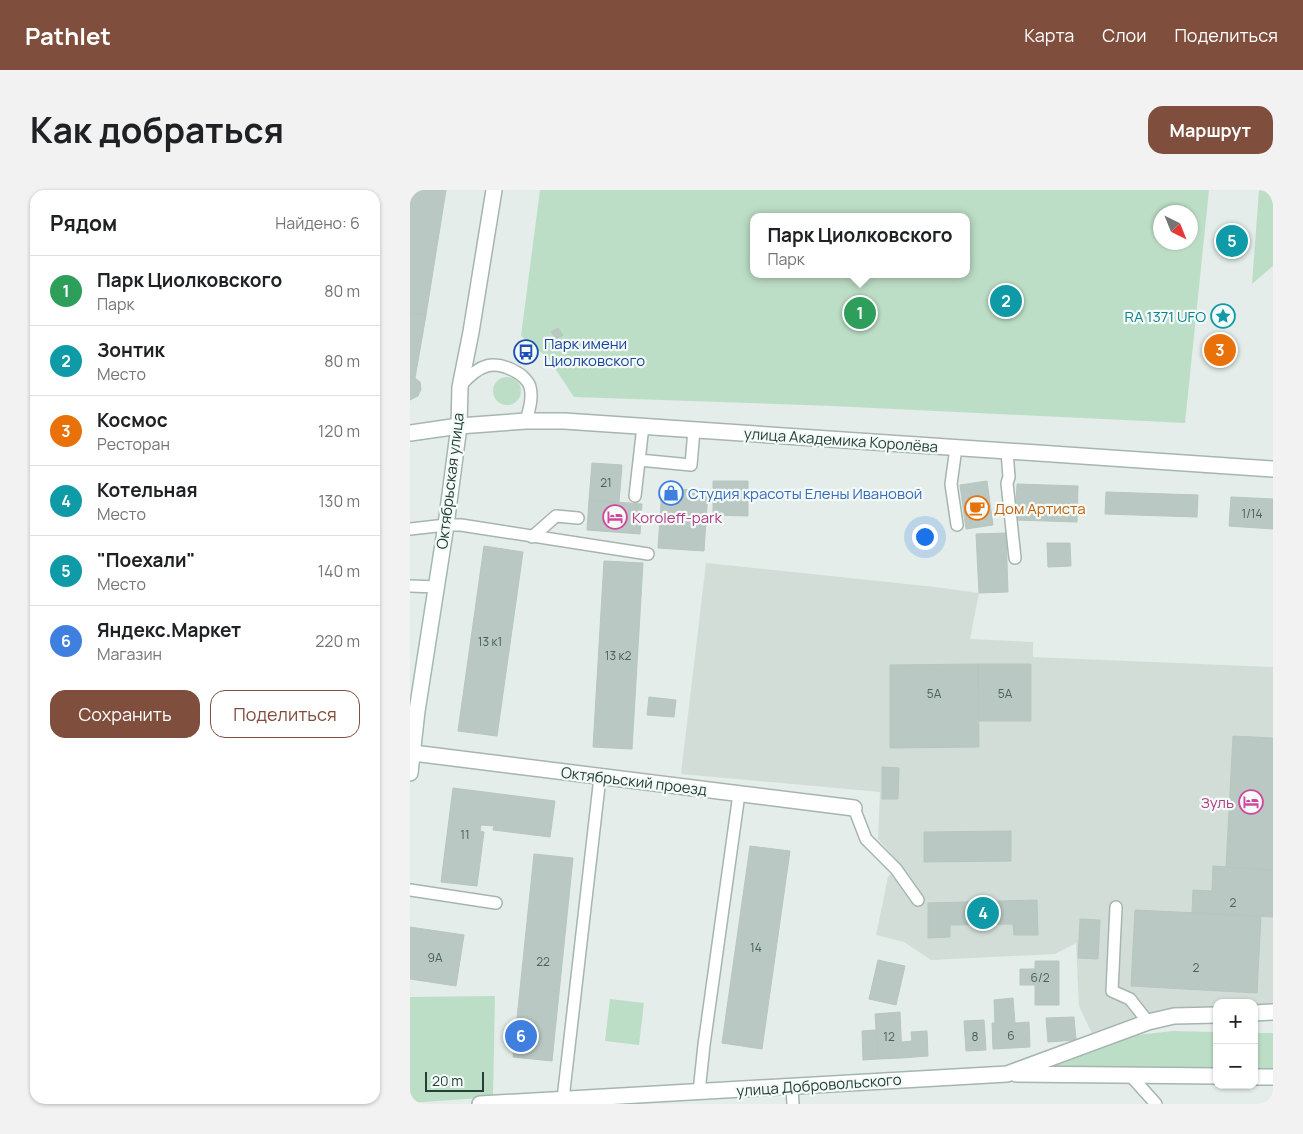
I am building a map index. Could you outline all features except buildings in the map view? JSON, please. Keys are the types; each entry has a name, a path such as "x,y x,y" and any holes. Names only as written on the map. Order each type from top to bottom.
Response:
{"street":[{"name":"Октябрьская улица","path":"410,773 413,753 414,711 437,587 459,426 460,387 494,190"},
{"name":"улица Академика Королёва","path":"410,433 459,426 526,421 564,421 1273,469"},
{"name":"Октябрьский проезд","path":"413,753 854,808"},
{"path":"1258,1013 1273,1012"},
{"name":"улица Добровольского","path":"1007,1074 1148,1022 1174,1016 1213,1015"},
{"name":"улица Добровольского","path":"480,1104 565,1101 1007,1074 1213,1076"},
{"path":"1258,1077 1273,1077"}],"lane":[{"path":"460,387 473,372 489,365 506,366 521,374 530,385 531,403 526,421"},
{"path":"635,496 643,426"},
{"path":"639,460 691,465 694,430"},
{"path":"956,448 951,484 957,525"},
{"path":"1006,452 1009,476 1006,483 1015,558"},
{"path":"532,537 556,516 578,518"},
{"path":"410,530 446,525 462,525 648,554"},
{"path":"410,586 437,587"},
{"path":"565,1101 600,777"},
{"path":"699,1092 739,794"},
{"path":"854,808 866,839 896,870 918,900"},
{"path":"410,890 496,903"},
{"path":"1116,907 1112,991 1130,998 1148,1022"},
{"path":"1130,1075 1156,1104"},
{"path":"792,1087 793,1104"}],"shaded area":[{"path":"706,563 979,593 970,639 1033,642 1033,657 1273,667 1273,1012 1258,1012 1258,999 1213,999 1213,1012 1093,1036 1079,1006 1076,943 1055,954 931,960 904,942 876,935 888,877 896,869 903,867 878,839 880,792 681,774"}],"green space":[{"path":"540,190 1209,190 1185,423 833,406 574,397 548,358 521,336"},
{"path":"1259,190 1268,191 1273,203 1273,266 1252,284"},
{"path":"507,377 517,381 521,391 517,401 507,405 497,401 493,391 497,381"},
{"path":"495,996 493,1097 410,1103 410,997"},
{"path":"610,999 644,1003 639,1045 605,1041"},
{"path":"1173,1031 1213,1032 1213,1068 1043,1070 1136,1035"},
{"path":"1258,1033 1273,1033 1273,1068 1258,1068"}],"place":[{"name":"\"Поехали\"","path":"1232,241"},
{"name":"Зонтик","path":"1006,301"},
{"name":"Парк Циолковского","path":"860,313"},
{"name":"RA 1371 UFO","path":"1223,316"},
{"name":"Космос","path":"1220,350"},
{"name":"Парк имени Циолковского","path":"526,352"},
{"name":"Студия красоты Елены Ивановой","path":"671,493"},
{"name":"Дом Артиста","path":"977,508"},
{"name":"Koroleff-park","path":"615,517"},
{"name":"Зуль","path":"1251,802"},
{"name":"Котельная","path":"983,913"},
{"name":"Яндекс.Маркет","path":"521,1036"}]}
